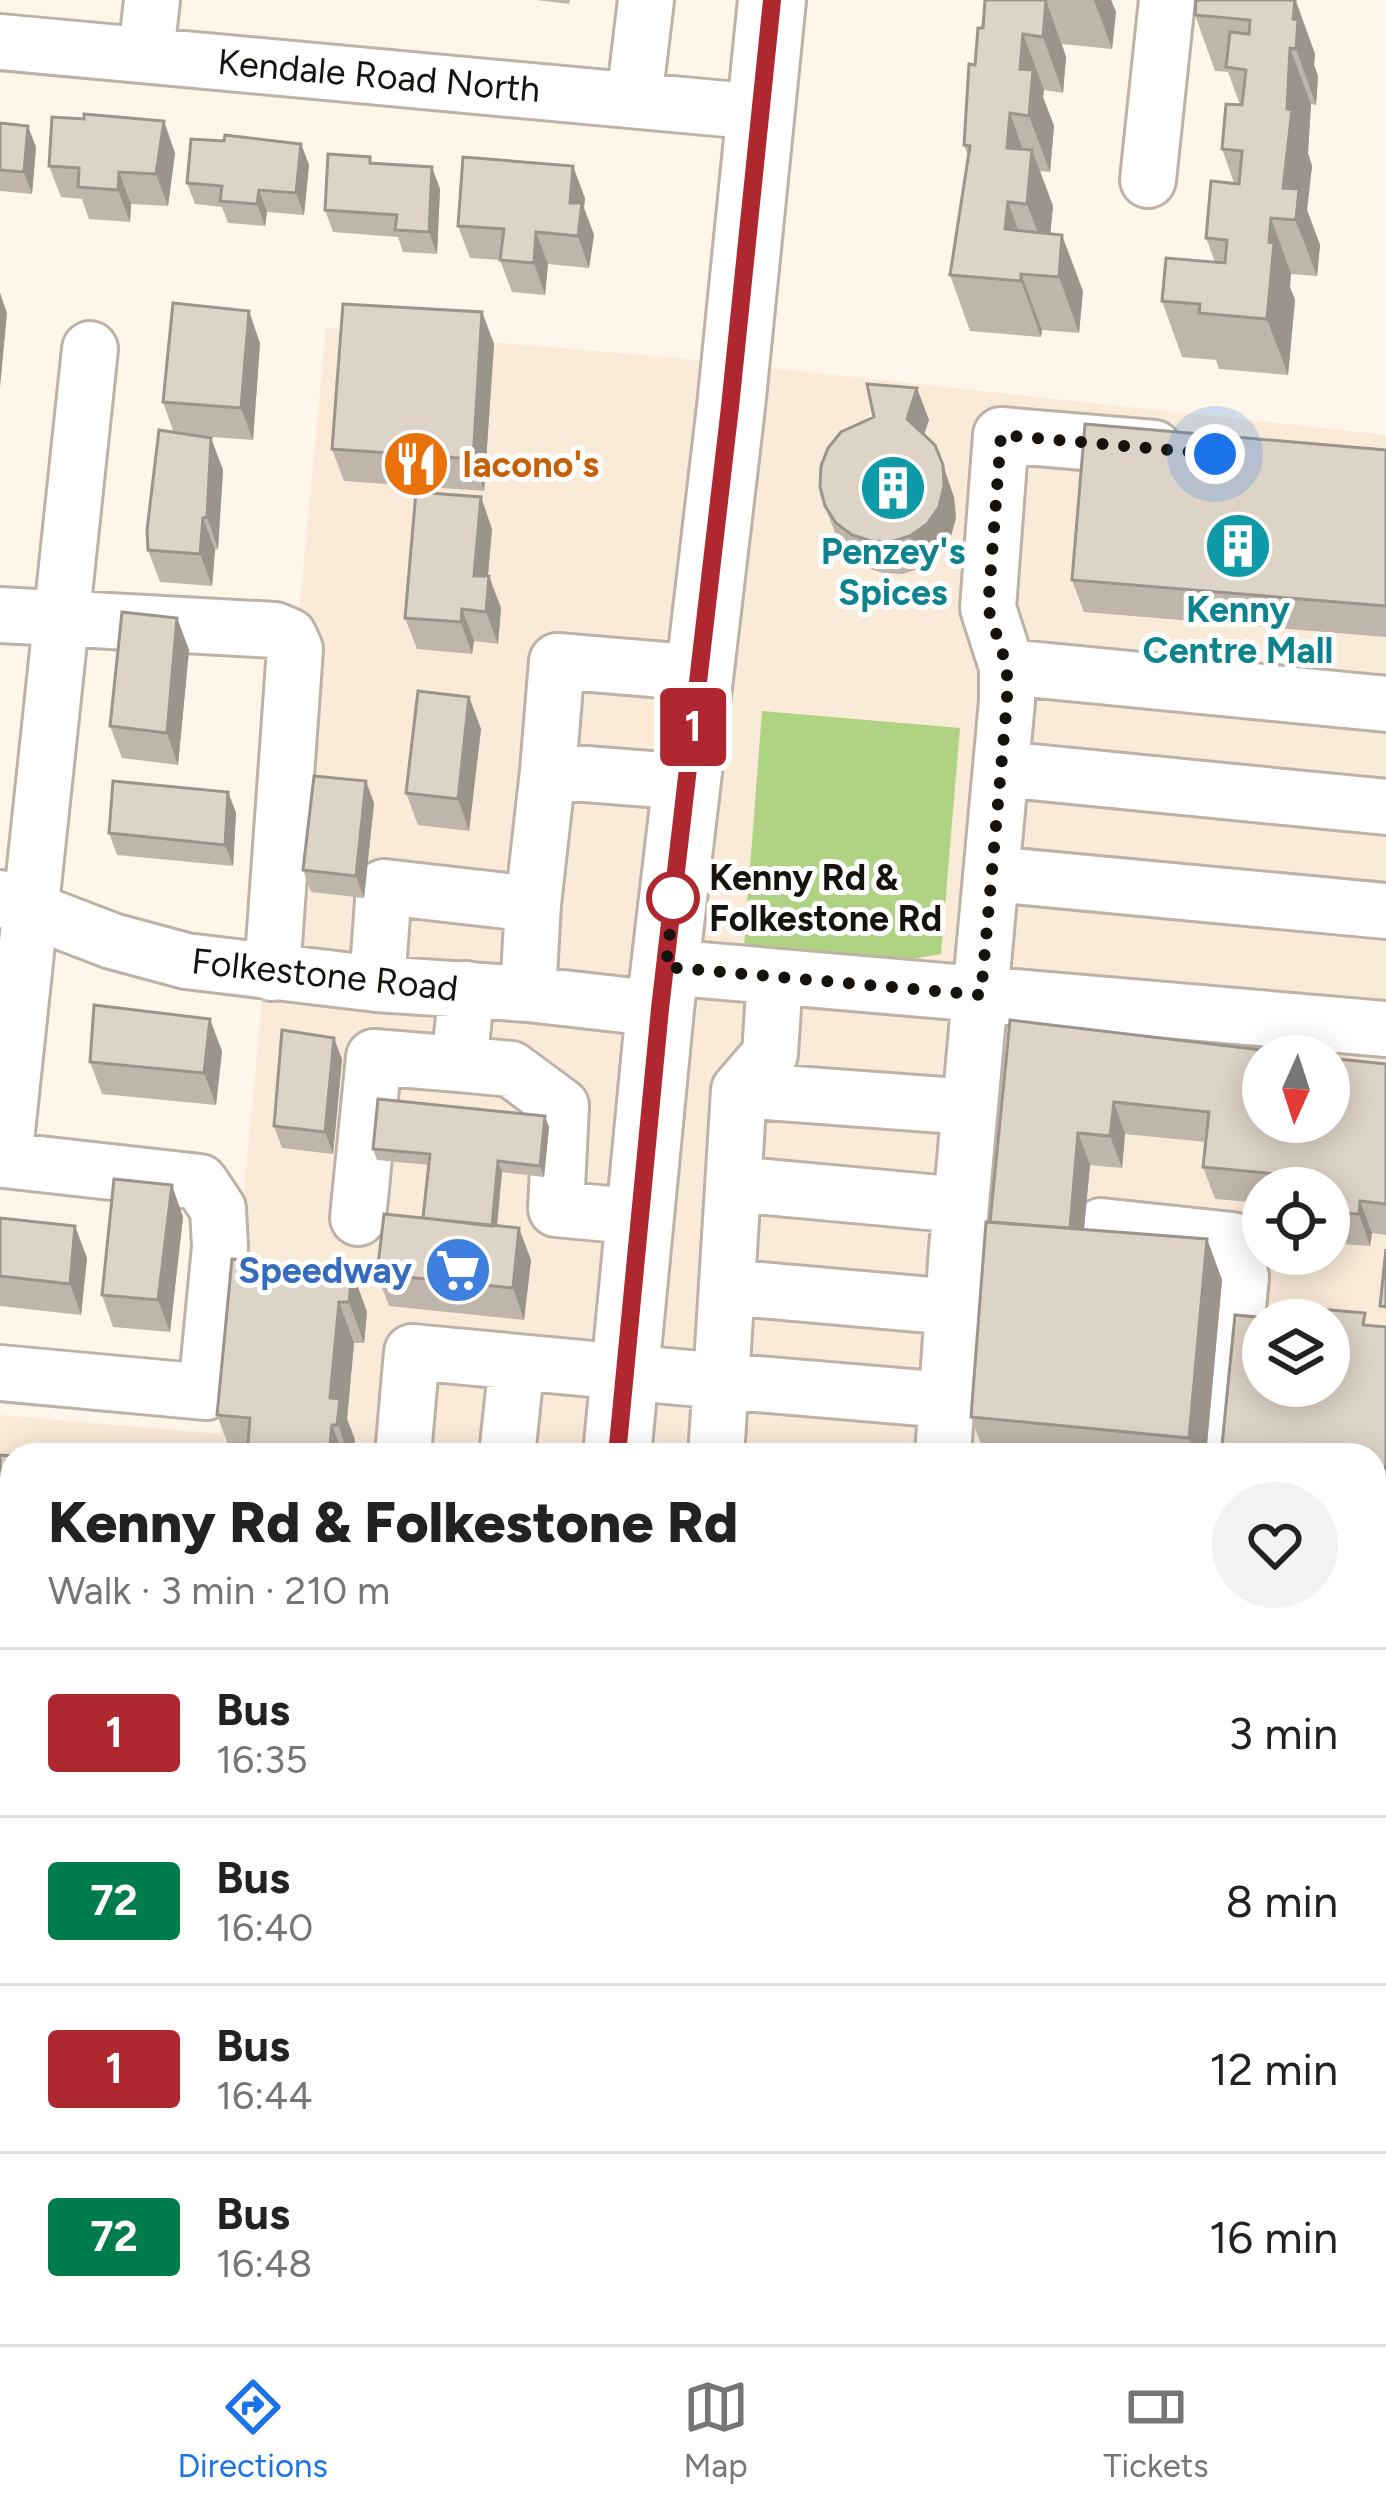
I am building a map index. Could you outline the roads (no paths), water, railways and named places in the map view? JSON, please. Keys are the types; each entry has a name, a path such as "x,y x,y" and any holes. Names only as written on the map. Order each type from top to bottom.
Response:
{"main road":[{"path":"618,1443 663,988 772,0"}],"street":[{"path":"146,54 152,0"},
{"path":"634,100 646,0"},
{"path":"1148,180 1167,0"},
{"name":"Kendale Road North","path":"0,41 759,112"},
{"path":"0,1373 206,1392 220,1246 218,1209 200,1182 4,1160 15,904 62,619 90,349"},
{"path":"944,1443 1007,667 988,608 1001,435 1205,453"},
{"path":"0,615 275,630 289,636 295,649 272,973"},
{"path":"528,994 556,661 700,673"},
{"path":"1007,667 1386,704"},
{"path":"1001,769 1386,807"},
{"path":"548,770 687,782"},
{"path":"992,874 1386,911"},
{"path":"377,984 384,887 533,904"},
{"name":"Folkestone Road","path":"15,904 160,956 377,984 528,994 775,977 1386,1029"},
{"path":"717,1443 740,1090 770,1054 775,977"},
{"path":"459,1064 467,988"},
{"path":"358,1218 374,1057 511,1069 561,1106 556,1209 641,1217"},
{"path":"740,1090 970,1107"},
{"path":"734,1184 961,1205"},
{"path":"1101,1226 1232,1240 1241,1277 1225,1443"},
{"path":"727,1287 953,1307"},
{"path":"404,1443 412,1352 946,1400"},
{"path":"508,1443 518,1362"}],"place":[{"name":"Iacono's","path":"416,464"},
{"name":"Penzey's Spices","path":"893,488"},
{"name":"Kenny Centre Mall","path":"1238,546"},
{"name":"Kenny Rd & Folkestone Rd","path":"673,898"},
{"name":"Speedway","path":"458,1270"}]}
